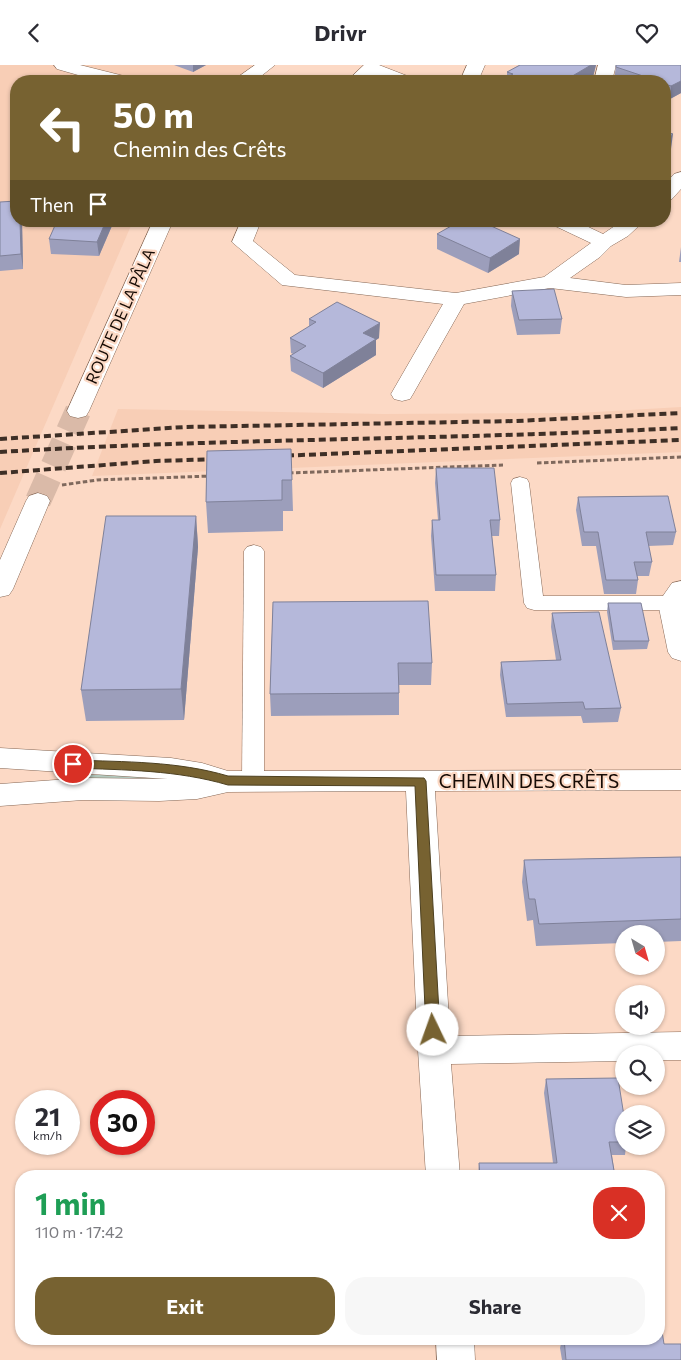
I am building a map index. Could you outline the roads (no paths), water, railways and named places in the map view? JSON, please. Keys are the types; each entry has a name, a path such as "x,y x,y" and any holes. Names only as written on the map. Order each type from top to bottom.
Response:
{"street":[{"path":"63,65 88,75"},
{"path":"252,75 266,65"},
{"path":"363,75 371,68 389,75"},
{"path":"671,189 681,178"},
{"name":"ROUTE DE LA PÂLA","path":"78,411 160,227"},
{"path":"248,227 242,242 289,281 456,299 550,282 626,291 681,289"},
{"path":"573,227 604,242"},
{"path":"550,282 627,227"},
{"path":"402,394 456,299"},
{"path":"2,579 47,494"},
{"path":"676,596 681,652"},
{"name":"CHEMIN DES CRÊTS","path":"0,758 92,765 164,767 240,781"},
{"name":"CHEMIN DES CRÊTS","path":"0,795 83,789 159,790 240,781 681,780"},
{"path":"420,781 434,1050 443,1170"},
{"path":"434,1050 681,1046"},
{"path":"455,1345 456,1360"}],"lane":[{"path":"520,483 534,603 676,596"},
{"path":"240,781 254,551"}],"tunnel":[{"path":"38,501 78,411"}],"railway":[{"path":"0,439 185,427 516,421 681,413"},
{"path":"0,452 170,444 511,435 681,428"},
{"path":"276,456 681,440"},
{"path":"0,473 156,461 221,459"}]}
